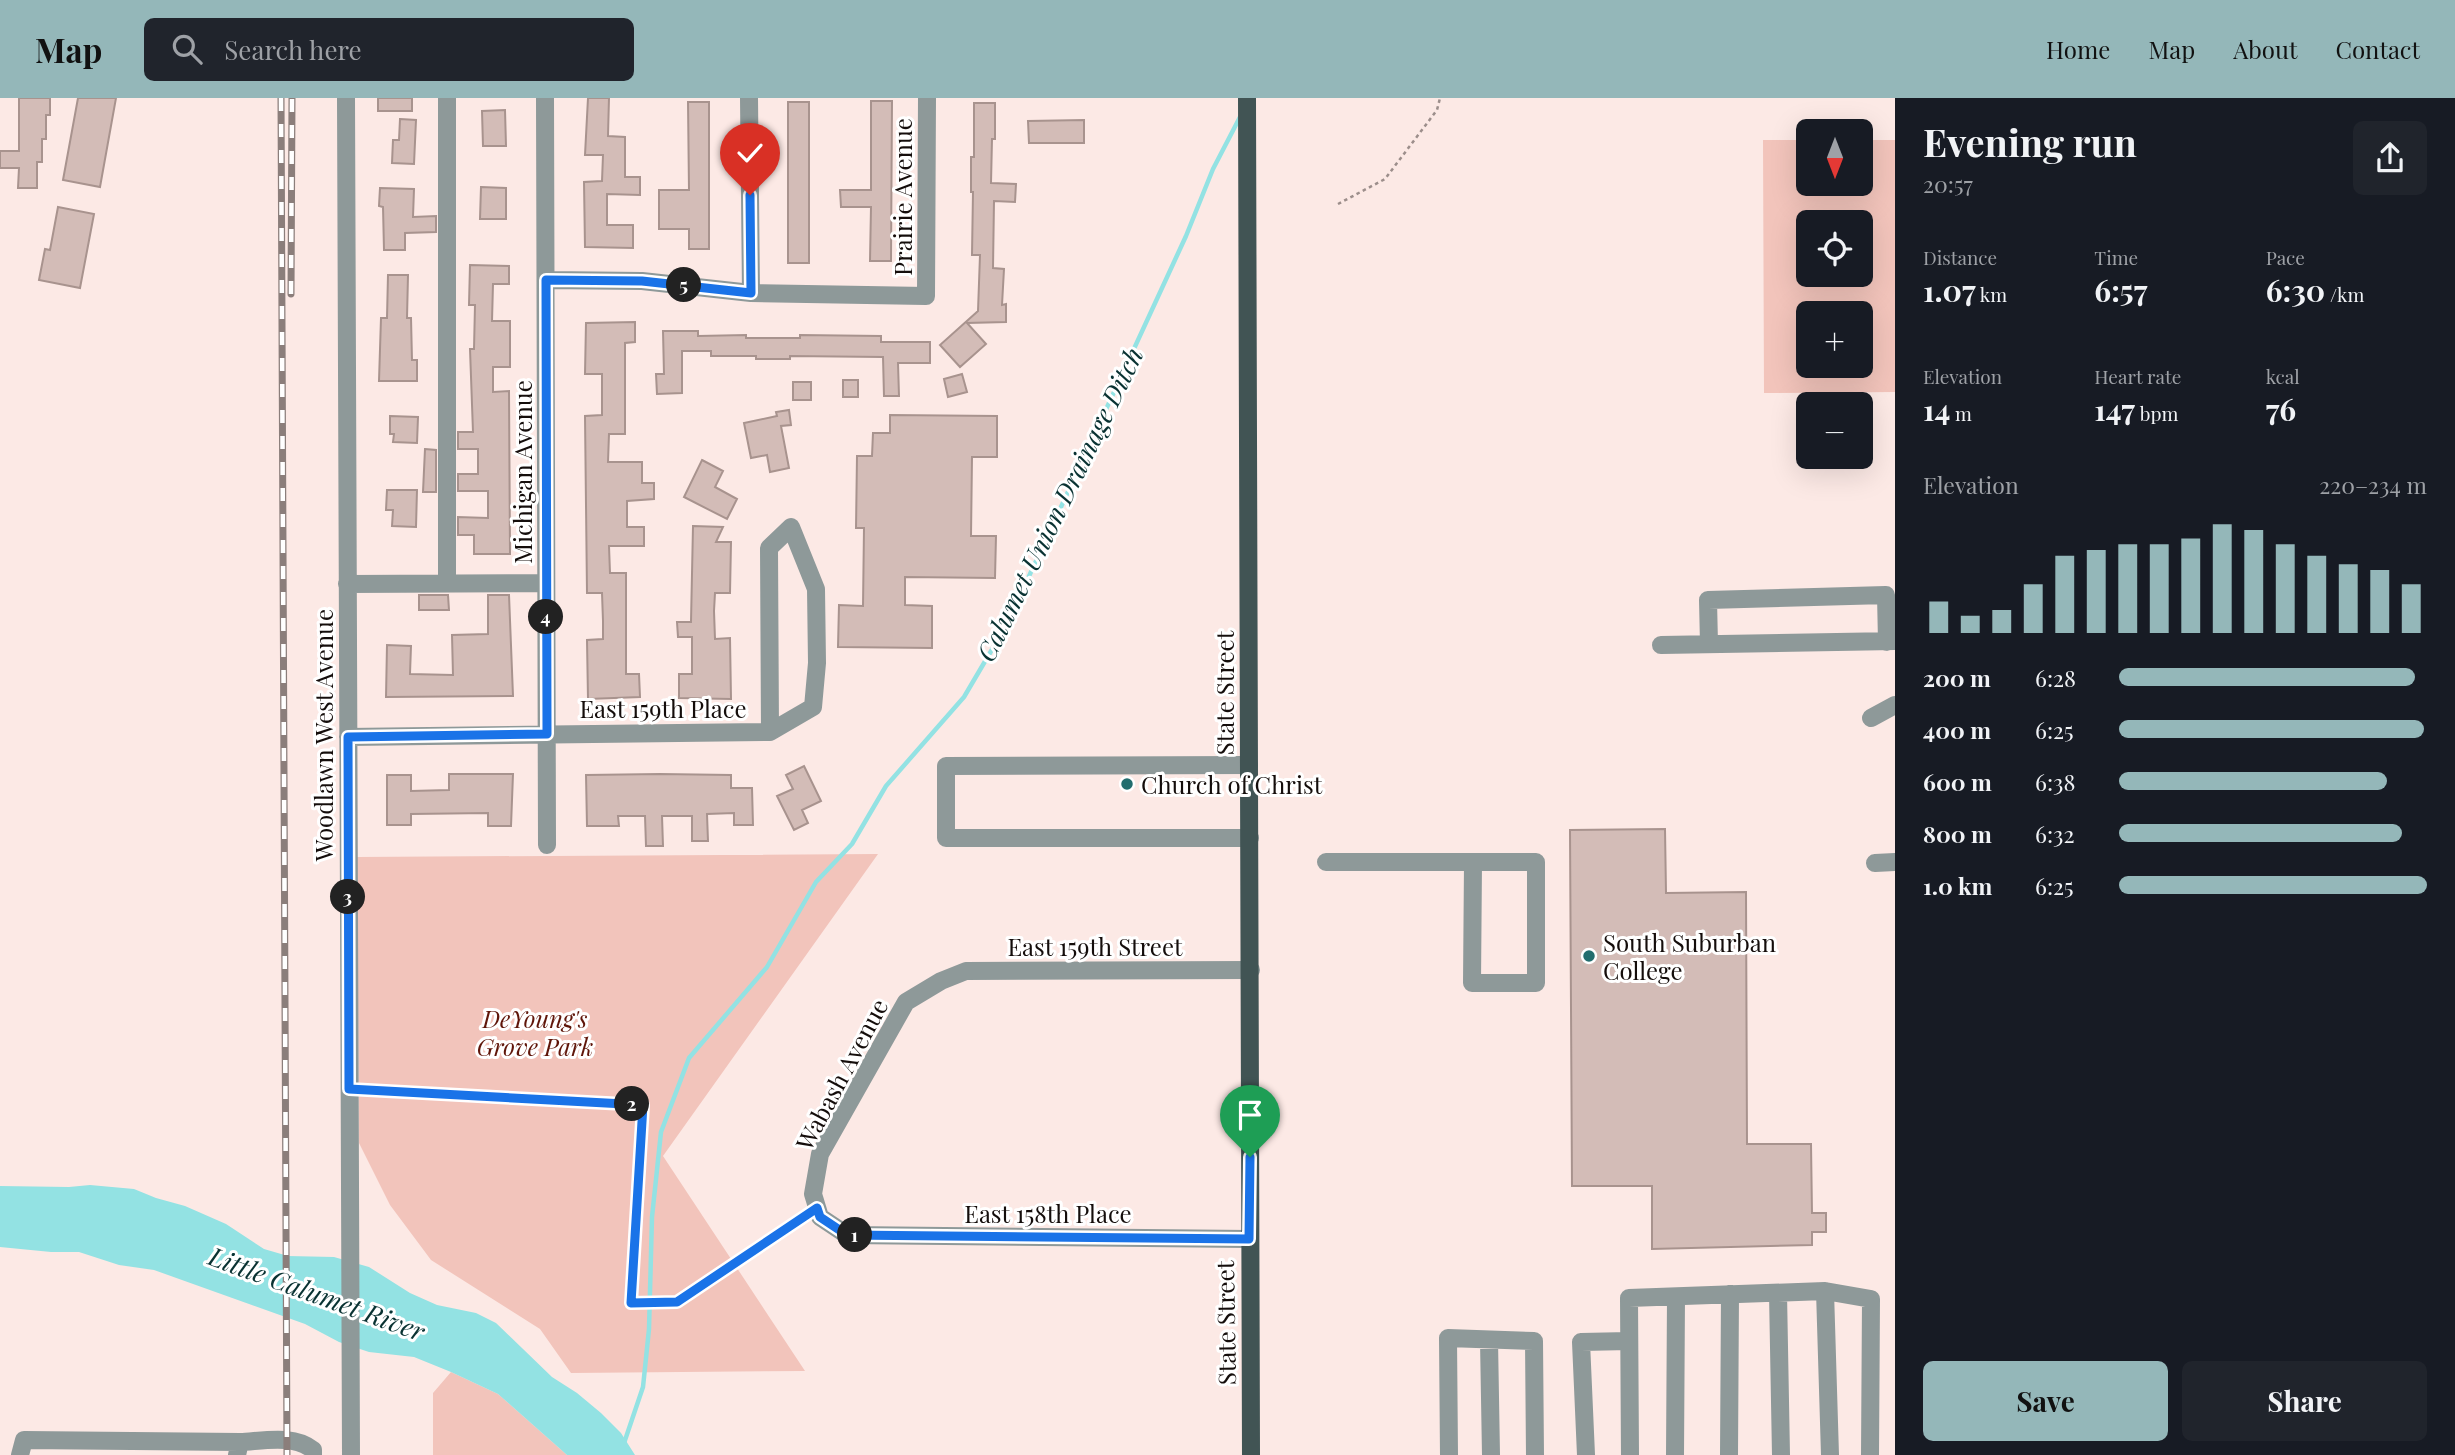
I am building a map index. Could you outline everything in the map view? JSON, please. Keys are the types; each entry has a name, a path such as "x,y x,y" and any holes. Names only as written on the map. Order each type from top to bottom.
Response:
{"main road":[{"name":"State Street","path":"1247,98 1251,1455"}],"street":[{"name":"Woodlawn West Avenue","path":"346,98 351,1455"},
{"path":"447,98 447,583"},
{"name":"Michigan Avenue","path":"545,98 547,845"},
{"path":"546,280 642,281 751,293 749,98"},
{"name":"Prairie Avenue","path":"751,293 926,296 926,98"},
{"path":"791,527 816,589 817,663 813,707 769,732 769,548 791,527"},
{"path":"347,584 546,583"},
{"path":"1661,645 1891,641 1885,595 1708,600 1709,644"},
{"path":"1871,718 1895,705"},
{"name":"East 159th Place","path":"348,737 769,732"},
{"path":"1249,765 946,766 946,838 1250,838"},
{"path":"1326,862 1536,862 1536,983 1472,982 1472,863"},
{"path":"1875,863 1895,862"},
{"name":"East 159th Street","path":"941,981 966,971 1251,970"},
{"name":"Wabash Avenue","path":"817,1208 813,1194 820,1154 906,1002 941,981"},
{"name":"East 158th Place","path":"817,1208 820,1217 847,1235 1249,1239"},
{"path":"1825,1291 1830,1455"},
{"path":"1630,1455 1629,1298 1825,1291 1871,1299 1870,1455"},
{"path":"1778,1293 1782,1455"},
{"path":"1729,1455 1730,1294"},
{"path":"1675,1455 1676,1297"},
{"path":"1449,1455 1448,1338 1534,1341 1535,1455"},
{"path":"1489,1340 1491,1455"},
{"path":"1586,1455 1581,1342 1629,1341"},
{"path":"20,1455 24,1440 238,1448 295,1441 304,1443 313,1450 313,1455"}],"path":[{"path":"1338,204 1385,179 1437,110 1440,98"},
{"path":"349,1089 643,1105 631,1303 677,1302 817,1208"}],"green space":[{"path":"1763,140 1796,140 1796,196 1873,196 1873,140 1895,140 1895,392 1764,393"},
{"name":"DeYoung's Grove Park","path":"878,854 663,1156 805,1371 571,1373 540,1329 431,1260 390,1205 359,1143 357,857"},
{"path":"451,1372 498,1394 567,1455 433,1455 433,1393"}],"water":[{"name":"Little Calumet River","path":"90,1185 134,1189 185,1206 226,1224 264,1249 288,1256 334,1257 369,1267 410,1293 437,1305 476,1313 496,1323 552,1377 601,1413 621,1433 635,1455 567,1455 498,1394 451,1372 414,1357 369,1352 339,1342 305,1324 154,1270 119,1265 79,1252 0,1247 0,1186"}],"building":[{"path":"19,98 50,98 50,115 46,115 46,139 42,139 42,162 37,162 37,188 18,188 19,168 0,168 0,151 19,151"},
{"path":"78,98 116,98 100,187 63,180"},
{"path":"378,98 412,98 412,111 378,111"},
{"path":"588,98 609,98 608,136 625,137 625,177 640,177 640,195 607,194 607,225 633,225 633,248 585,247 584,182 602,181 603,155 585,155"},
{"path":"871,101 892,101 891,261 870,261 871,207 841,207 840,190 871,190"},
{"path":"688,102 709,102 709,249 689,249 689,229 659,229 659,190 689,190"},
{"path":"788,102 809,102 809,263 788,263"},
{"path":"974,103 995,103 991,183 1016,184 1015,202 994,201 993,268 1004,269 1002,305 1006,304 1006,322 967,323 986,344 960,367 940,345 978,311 980,255 972,255 971,157 974,157"},
{"path":"505,110 506,146 483,146 482,111"},
{"path":"400,119 416,120 414,164 392,163 393,140 399,140"},
{"path":"1084,120 1084,143 1029,143 1028,121"},
{"path":"481,187 506,188 506,219 480,219"},
{"path":"380,188 414,189 413,217 436,216 436,232 405,233 405,250 384,250 383,207 379,206"},
{"path":"58,207 94,214 80,288 39,280 45,249 50,250"},
{"path":"470,265 509,266 509,284 493,284 492,321 510,321 510,367 493,367 493,392 509,391 510,554 474,554 474,535 458,535 458,517 488,518 488,491 458,491 458,474 478,474 478,449 458,449 458,432 473,432 470,349 474,349 475,305 469,305"},
{"path":"388,275 408,275 407,318 411,318 412,360 417,360 417,381 379,381 381,318 387,318"},
{"path":"635,322 635,342 625,343 625,434 609,434 608,462 642,462 642,483 654,483 654,499 627,501 627,527 644,527 644,546 609,546 610,573 626,573 626,674 639,674 640,697 588,699 587,640 603,639 603,621 602,593 587,593 585,416 602,415 602,374 585,374 586,323"},
{"path":"663,331 698,331 698,336 746,335 746,338 800,338 800,335 881,336 881,342 930,342 930,363 898,363 899,396 884,396 883,357 790,356 790,359 756,359 756,356 711,356 711,351 682,351 682,393 657,394 656,374 664,374"},
{"path":"962,374 967,392 948,397 944,379"},
{"path":"843,380 858,380 858,397 843,397"},
{"path":"793,382 811,382 811,400 793,400"},
{"path":"789,410 791,425 781,426 789,468 770,472 767,455 751,458 744,423 777,416 776,412"},
{"path":"890,415 997,416 997,457 972,457 971,536 996,536 995,578 905,577 905,605 932,606 932,648 838,647 839,605 863,606 864,528 856,528 857,456 872,456 873,433 890,433"},
{"path":"390,416 418,417 417,443 393,442"},
{"path":"425,449 436,450 436,492 423,492"},
{"path":"702,460 723,471 715,487 737,499 727,519 684,497"},
{"path":"387,490 417,490 416,527 392,526 393,510 386,510"},
{"path":"693,526 723,527 716,542 731,542 730,593 715,593 714,611 715,639 730,638 731,699 679,698 679,674 692,674 692,637 678,637 677,622 691,622"},
{"path":"419,595 448,595 449,610 419,610"},
{"path":"488,595 509,595 513,696 386,697 387,645 411,646 410,674 453,675 452,635 488,634"},
{"path":"804,766 821,801 802,810 808,823 794,830 777,796 793,789 786,775"},
{"path":"449,774 513,774 511,826 488,826 488,813 411,814 411,825 387,825 387,775 411,775 411,791 449,790"},
{"path":"586,775 731,775 731,788 752,788 753,825 734,825 734,813 707,814 708,841 692,841 692,816 662,816 663,846 646,846 645,816 618,816 619,826 587,826"},
{"name":"South Suburban College","path":"1665,829 1666,893 1746,892 1747,1144 1811,1144 1812,1213 1826,1213 1826,1232 1812,1232 1812,1245 1652,1249 1652,1186 1572,1186 1570,830"}],"waterway":[{"name":"Calumet Union Drainage Ditch","path":"620,1455 643,1387 649,1329 652,1217 661,1132 689,1058 767,967 816,882 852,844 886,786 964,697 1007,624 1186,236 1213,169 1240,117"}],"railway":[{"path":"281,98 287,1455"},
{"path":"291,294 292,98"}],"place":[{"name":"Church of Christ","path":"1127,784"},
{"name":"South Suburban College","path":"1589,956"}],"route":[{"path":"750,195 751,293 642,281 546,280 547,734 348,737 349,1089 643,1105 631,1303 677,1302 817,1208 820,1217 847,1235 1249,1239 1250,1157"}]}
